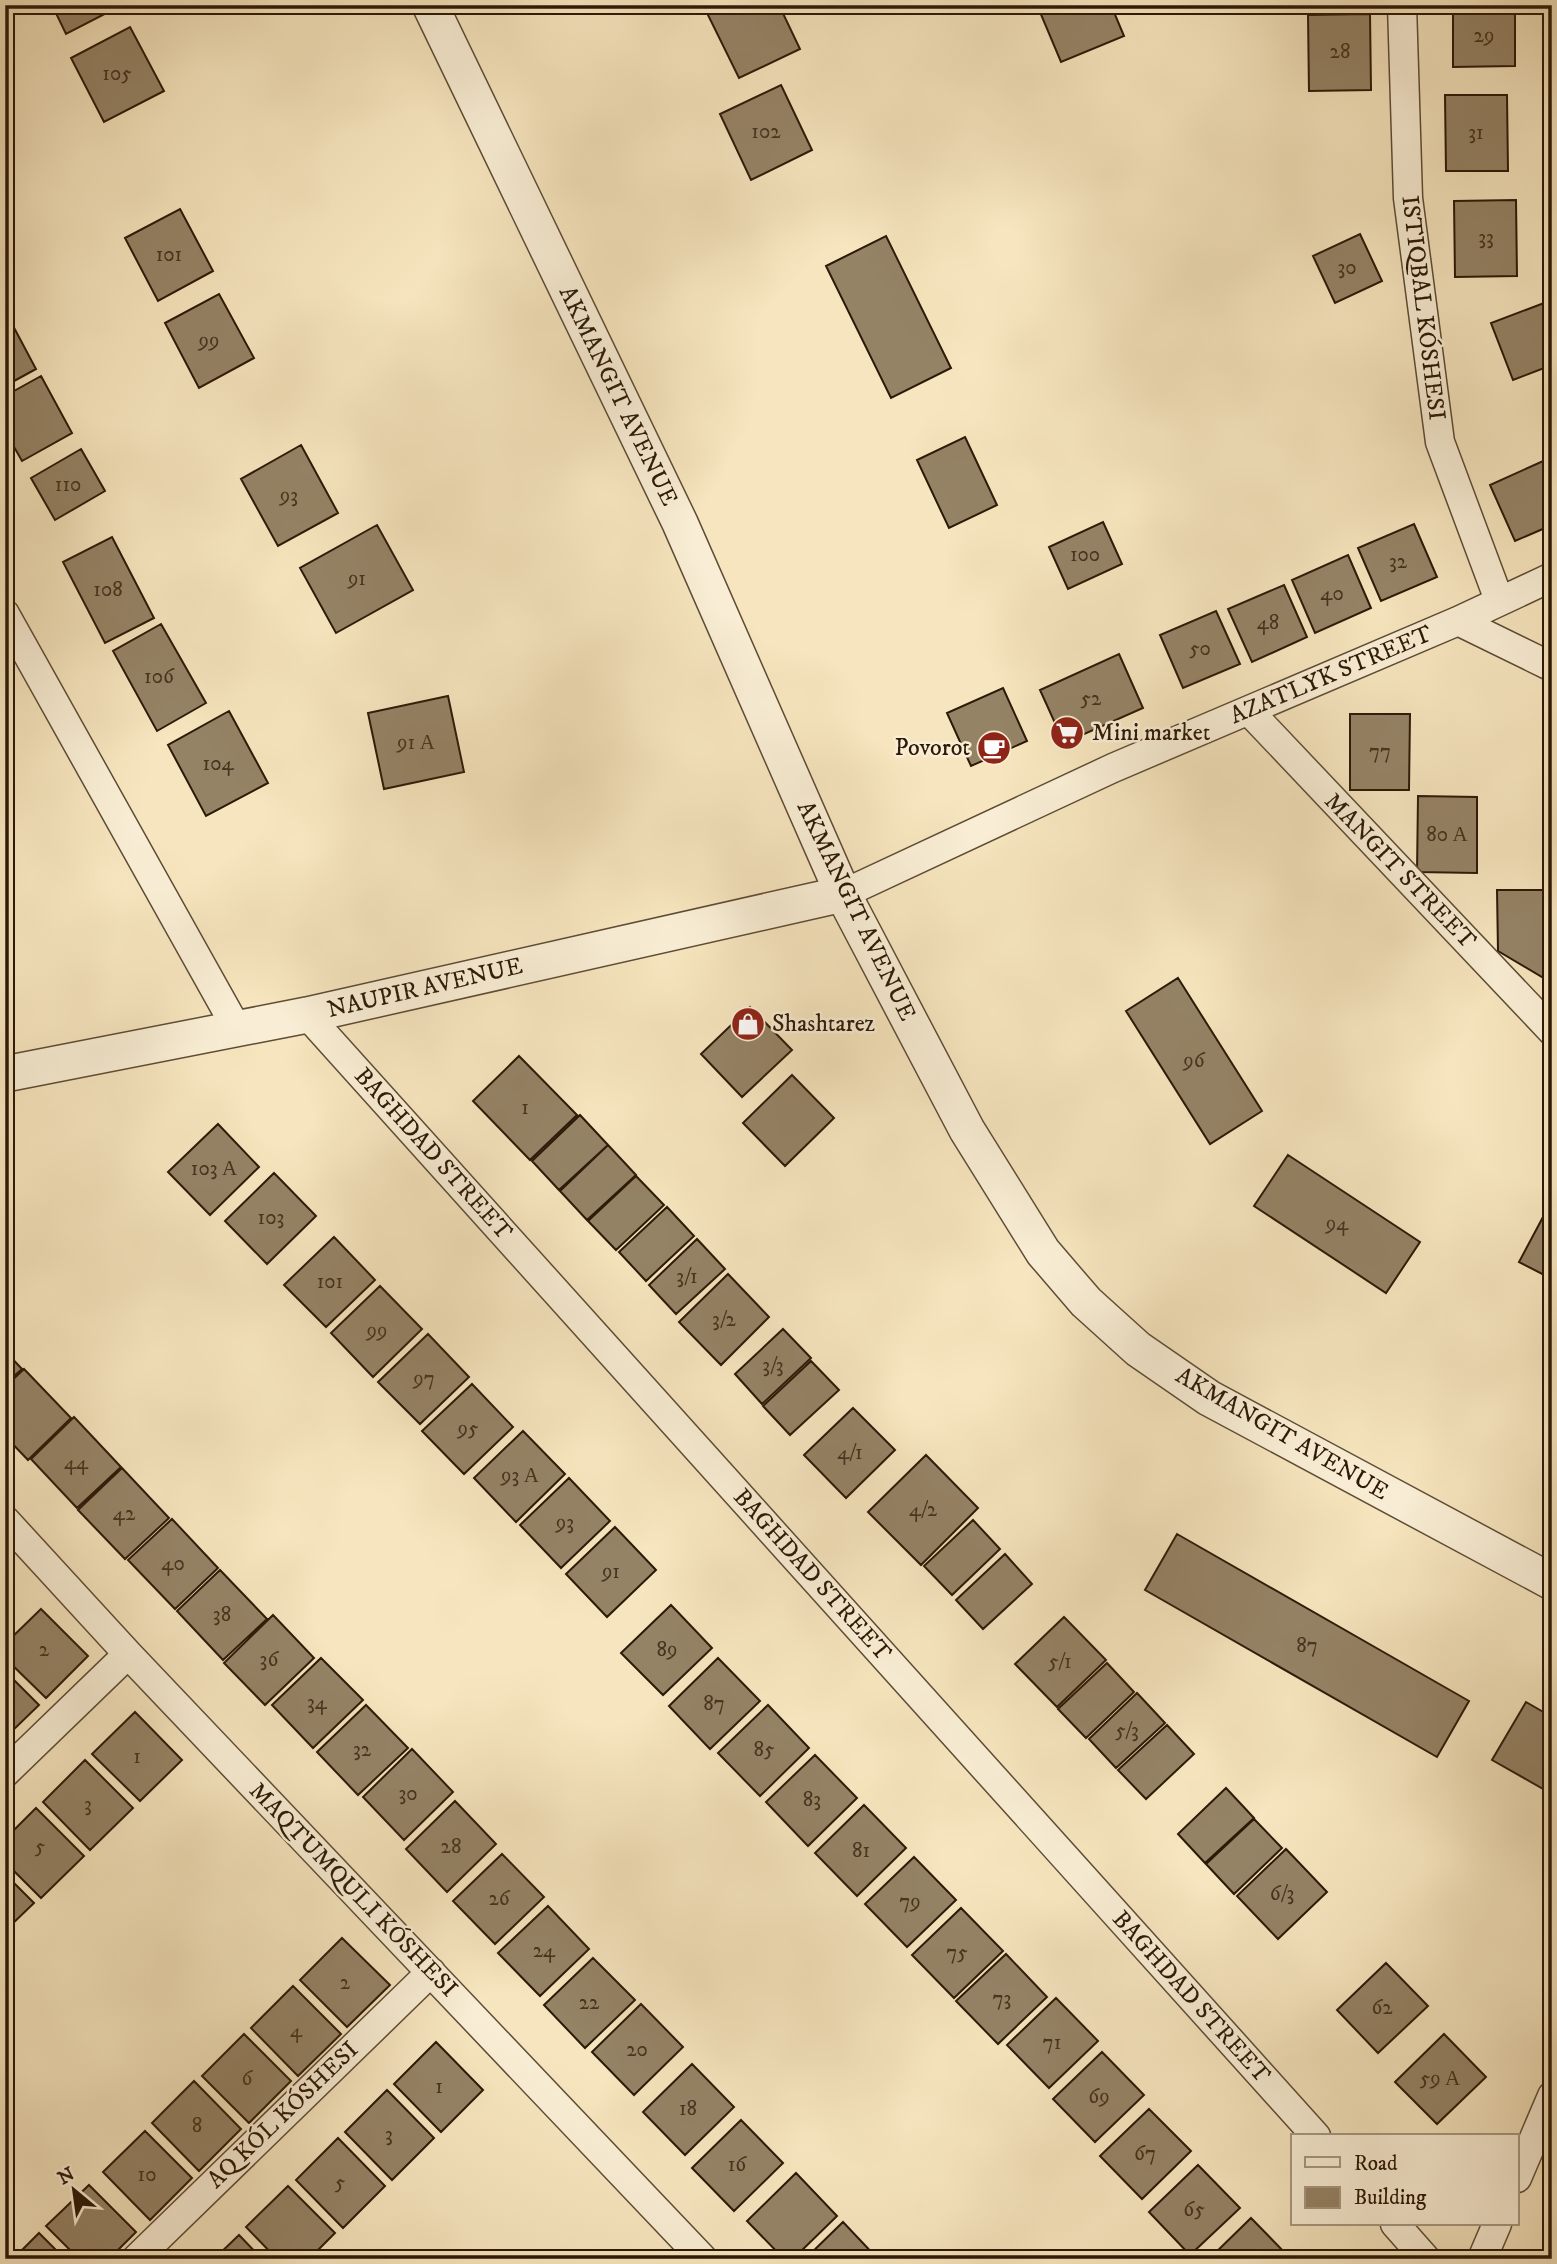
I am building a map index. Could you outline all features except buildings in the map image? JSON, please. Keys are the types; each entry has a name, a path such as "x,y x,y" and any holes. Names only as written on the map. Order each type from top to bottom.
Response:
{"street":[{"name":"AKMANGIT AVENUE","path":"430,5 680,523 842,894 967,1130 1044,1252 1086,1302 1138,1349 1209,1398 1552,1583"},
{"name":"ISTIQBAL KÓSHESI","path":"1402,5 1408,198 1440,442 1499,600"},
{"name":"AZATLYK STREET","path":"842,894 1113,768 1458,621 1552,577"},
{"path":"5,614 237,1029"},
{"path":"1458,621 1552,667"},
{"name":"MANGIT STREET","path":"1249,711 1552,1031"},
{"name":"NAUPIR AVENUE","path":"5,1074 307,1014 842,894"},
{"name":"BAGHDAD STREET","path":"307,1014 1314,2134"},
{"path":"5,1520 128,1654 703,2259"},
{"path":"5,1773 128,1654"},
{"name":"AQ KÓL KÓSHESI","path":"136,2259 431,1972"},
{"path":"1518,2176 1552,2096"},
{"path":"1397,2226 1426,2259"},
{"path":"1482,2259 1496,2226"}],"place":[{"name":"Mini market","path":"1067,733"},
{"name":"Povorot","path":"994,748"},
{"name":"Shashtarez","path":"748,1024"}]}
